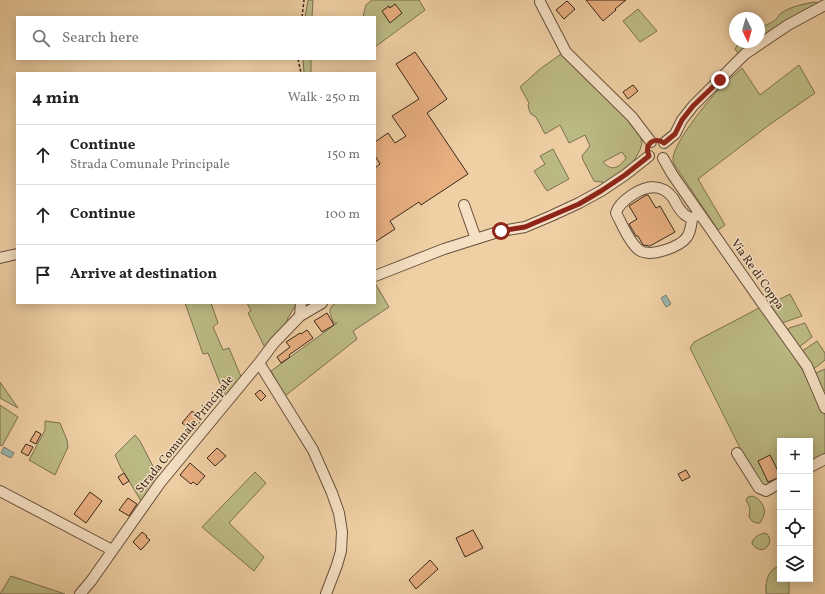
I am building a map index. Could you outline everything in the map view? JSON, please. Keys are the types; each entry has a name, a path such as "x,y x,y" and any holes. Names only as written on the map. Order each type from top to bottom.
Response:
{"street":[{"path":"540,0 566,52 632,117 643,130 646,138 650,142"},
{"path":"664,143 675,134 682,120 693,106 745,54 788,25 825,5"},
{"path":"659,140 664,143 667,148 665,156 657,160 652,159 647,153 647,147 650,142 659,140"},
{"path":"376,276 444,249 501,231 525,227 579,204 625,175 649,156"},
{"name":"Via Re di Coppa","path":"663,158 696,216 807,366 825,408"},
{"path":"657,186 666,190 683,213 696,216 687,237 681,242 667,249 645,253 639,250 632,242 616,213 617,208 633,194 644,189 657,186"},
{"path":"464,205 476,239"},
{"path":"0,258 16,254"},
{"path":"300,316 301,304"},
{"name":"Strada Comunale Principale","path":"80,594 91,581 160,482 274,343 300,316 320,304"},
{"path":"259,363 313,450 339,513 342,532 341,551 326,594"},
{"path":"737,453 759,488 766,491 777,485"},
{"path":"813,465 825,459"},
{"path":"0,491 112,550"}],"path":[{"path":"302,16 304,0"},
{"path":"298,60 301,72"}],"shaded area":[{"path":"308,0 313,0 312,16 305,16"},
{"path":"372,0 419,0 425,10 376,46 376,16 363,16 366,5"},
{"path":"814,2 822,4 765,38 765,26 774,21 787,9"},
{"path":"638,9 657,31 640,42 623,21"},
{"path":"736,48 751,48 740,56"},
{"path":"561,54 630,121 640,135 642,143 640,150 632,164 608,183 594,181 583,160 582,156 590,146 585,135 569,143 560,125 545,134 536,117 531,114 528,105 529,103 520,87 540,69","holes":["622,152 626,158 615,168 609,167 603,162"]},
{"path":"303,60 311,60 311,72 304,72"},
{"path":"799,65 815,93 769,125 698,179 725,225 718,230 674,163 673,158 679,142 692,122 714,95 742,68 760,95"},
{"path":"553,149 569,179 547,191 534,171 545,164 540,156"},
{"path":"376,285 389,307 353,331 357,339 285,396 271,371 337,323 334,323 331,317 330,309 333,305 376,304"},
{"path":"790,294 802,316 782,323 771,306 772,303"},
{"path":"666,295 671,304 666,307 661,298"},
{"path":"185,304 211,304 218,323 213,327 223,350 229,348 242,379 225,396 208,353 203,354"},
{"path":"248,304 296,304 285,326 266,350 248,313 251,311"},
{"path":"761,307 778,329 809,381 825,415 825,456 813,462 813,438 777,438 777,482 765,488 759,486 690,348 694,342"},
{"path":"805,323 812,337 798,348 788,331 789,328"},
{"path":"817,341 825,353 825,360 811,371 801,352"},
{"path":"825,369 825,390 821,394 816,373"},
{"path":"0,382 18,408 0,398"},
{"path":"0,405 18,417 2,446 0,445"},
{"path":"45,421 60,423 67,440 68,447 55,475 29,460 45,430"},
{"path":"135,435 140,441 160,480 143,504 121,468 115,455"},
{"path":"4,447 14,453 11,458 1,453"},
{"path":"255,472 266,483 229,523 264,557 254,571 202,527"},
{"path":"752,496 758,499 764,507 764,514 760,523 752,521 749,517 750,508 746,500 748,497"},
{"path":"764,533 767,534 770,541 769,545 762,550 755,547 752,542 756,537"},
{"path":"777,567 777,582 789,582 789,594 766,594 767,578"},
{"path":"11,576 65,594 0,594"}],"building":[{"path":"586,0 626,0 603,21"},
{"path":"567,1 575,9 564,19 556,10"},
{"path":"395,4 402,13 390,23 382,11"},
{"path":"415,52 447,99 427,113 468,174 421,205 419,202 390,221 395,229 376,241 376,167 380,164 376,158 376,141 388,133 395,143 406,136 392,116 419,99 396,64"},
{"path":"633,85 638,91 628,99 623,92"},
{"path":"648,195 656,208 660,206 675,232 650,246 643,245 629,224 637,219 629,206"},
{"path":"327,313 334,325 322,332 314,321"},
{"path":"307,330 313,338 289,355 290,357 281,363 277,357 290,347 286,342"},
{"path":"260,390 266,396 261,401 255,394"},
{"path":"192,411 202,419 193,431 182,423"},
{"path":"36,431 41,434 36,444 30,441"},
{"path":"26,444 33,447 28,456 21,452"},
{"path":"217,448 226,456 215,466 207,458"},
{"path":"770,455 777,469 777,478 768,482 758,461"},
{"path":"190,463 205,476 197,485 193,482 191,484 180,475"},
{"path":"686,470 690,477 682,481 678,474"},
{"path":"124,473 129,481 123,485 118,477"},
{"path":"90,492 102,501 86,523 74,514"},
{"path":"128,498 137,504 129,516 119,510"},
{"path":"473,530 483,548 465,557 456,538"},
{"path":"142,532 150,540 141,550 133,542"},
{"path":"430,560 438,569 416,589 409,580"}],"route":[{"path":"501,231 525,227 579,204 625,175 649,156 647,153 647,147 650,142 659,140 664,143 675,134 682,120 693,106 720,80"}]}
